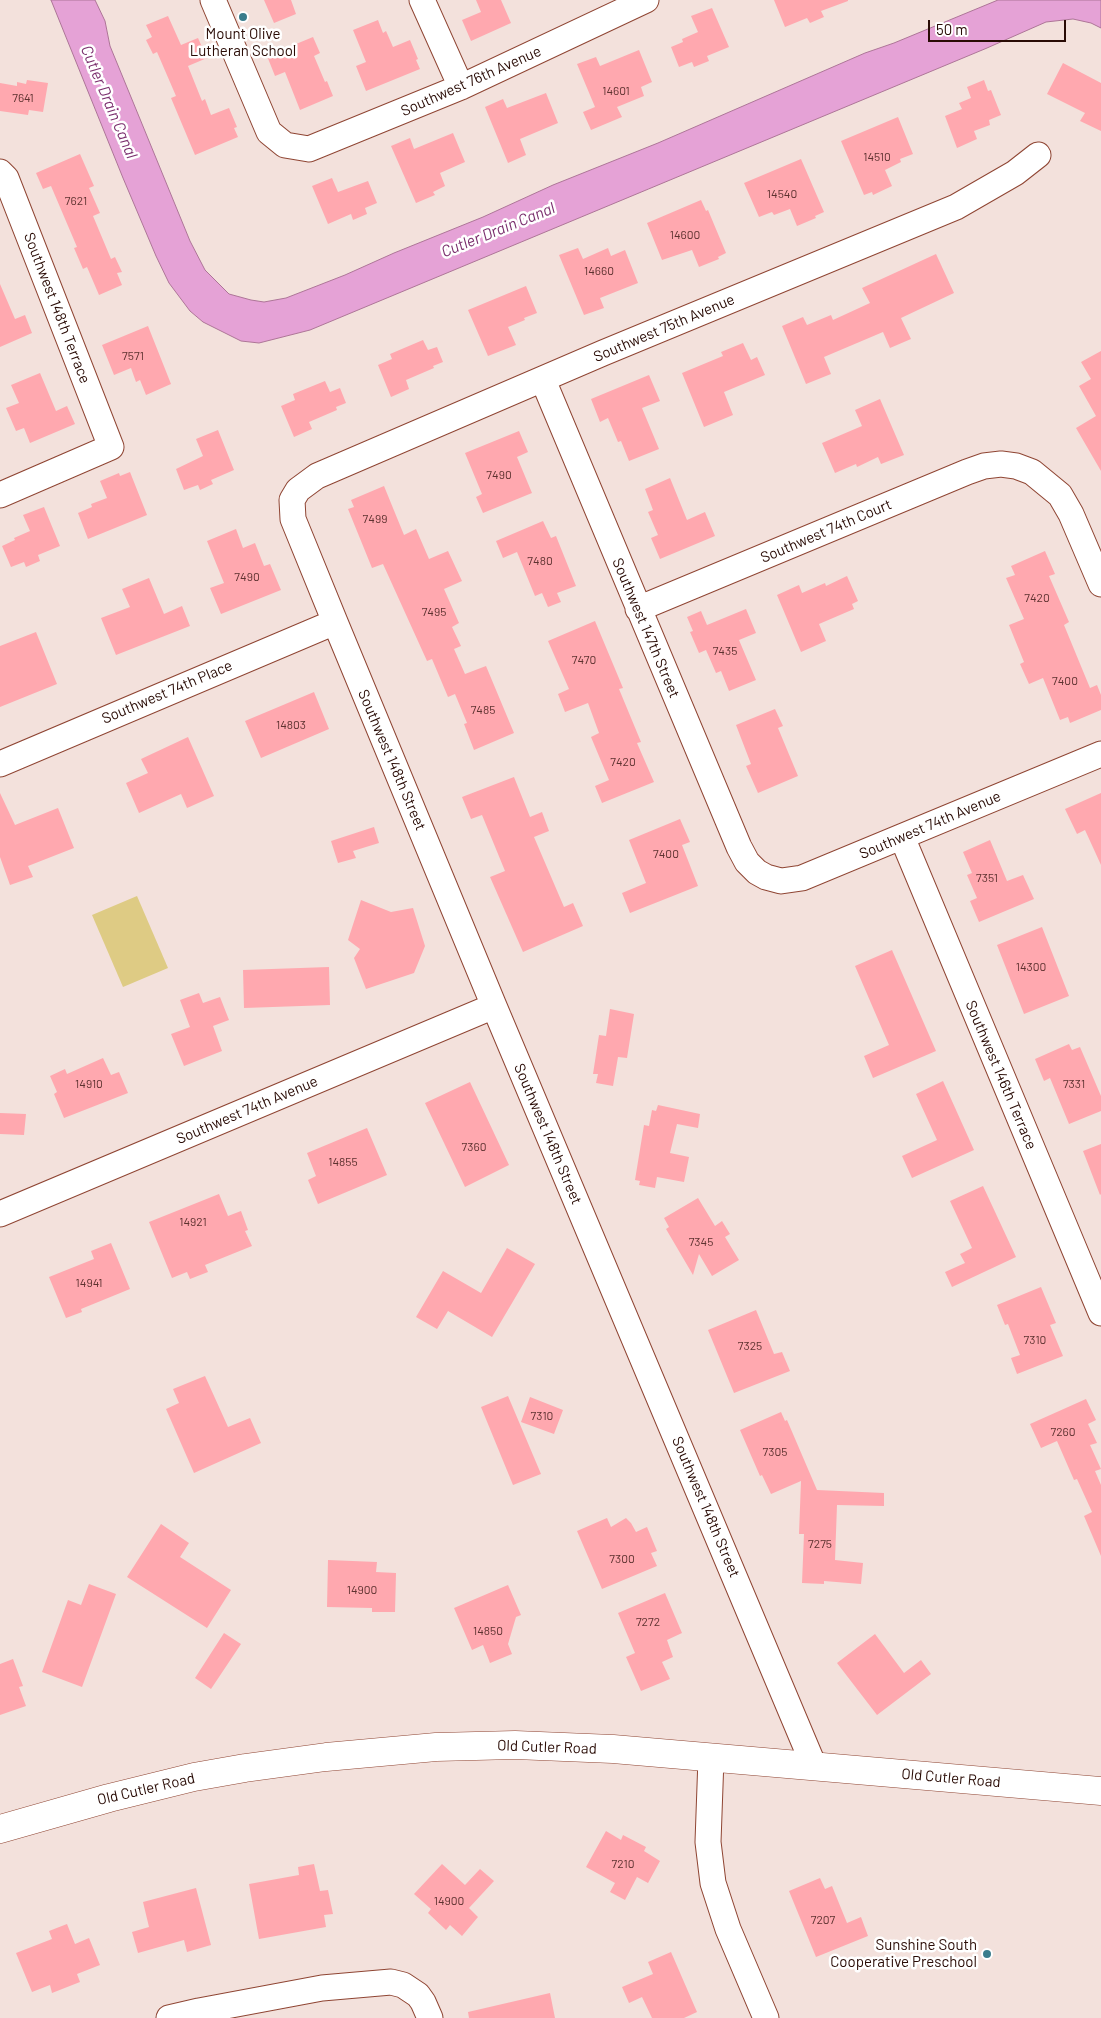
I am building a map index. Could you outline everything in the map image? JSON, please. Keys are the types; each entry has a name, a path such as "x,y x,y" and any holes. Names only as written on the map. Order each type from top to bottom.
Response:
{"main road":[{"name":"Old Cutler Road","path":"0,1829 109,1798 194,1777 364,1752 436,1747 515,1746 613,1749 1101,1790"}],"street":[{"name":"Southwest 76th Avenue","path":"213,0 269,132 279,142 292,147 314,148 461,87 638,1"},
{"path":"422,0 461,87"},
{"name":"Southwest 75th Avenue","path":"292,500 298,490 316,476 956,207 1015,173 1038,155"},
{"name":"Southwest 148th Terrace","path":"0,172 6,178 111,447 0,495"},
{"name":"Southwest 147th Street","path":"543,380 742,852 750,866 758,872"},
{"name":"Southwest 74th Court","path":"638,609 967,472 992,465 1016,466 1032,472 1041,478 1063,500 1071,514 1101,584"},
{"name":"Southwest 148th Street","path":"292,500 293,519 335,622 494,1006 814,1766"},
{"name":"Southwest 74th Place","path":"0,764 335,622"},
{"name":"Southwest 74th Avenue","path":"758,872 777,880 796,879 1101,754"},
{"name":"Southwest 146th Terrace","path":"902,837 1101,1313"},
{"name":"Southwest 74th Avenue","path":"0,1214 494,1006"},
{"path":"711,1758 708,1789 708,1842 713,1883 728,1929 766,2018"},
{"path":"169,2018 299,1992 391,1982 403,1985 415,1993 423,2002 430,2018"}],"shaded area":[{"path":"137,896 168,968 123,987 92,915"}],"water":[{"name":"Cutler Drain Canal","path":"51,0 95,0 105,21 110,46 190,241 205,270 229,294 264,302 286,298 345,275 865,53 998,0 1101,0 1101,28 1091,23 1073,19 1046,22 310,330 259,343 241,341 203,322 190,311 169,283 123,178"}],"building":[{"path":"264,0 291,0 296,14 274,23"},
{"path":"476,0 501,0 511,23 471,41 462,20 481,12"},
{"path":"774,0 848,1 821,11 824,17 810,23 807,18 785,27"},
{"path":"712,8 729,47 707,56 709,61 694,67 692,62 679,67 671,47 683,42 682,39 698,32 691,16"},
{"path":"168,16 181,45 198,38 207,58 188,66 202,101 205,99 211,115 229,108 237,127 234,128 238,137 195,155 171,98 176,96 157,52 153,54 146,40 152,37 146,25"},
{"path":"378,20 383,33 386,31 393,47 410,40 420,69 366,91 356,66 366,62 353,30"},
{"path":"313,37 320,53 314,56 333,96 300,110 285,72 275,76 267,56"},
{"path":"639,50 652,82 641,87 644,96 617,107 622,117 591,130 583,112 595,107 577,64 596,57 600,66"},
{"path":"1063,63 1101,83 1101,131 1080,121 1085,113 1047,94"},
{"path":"27,80 48,83 43,112 29,110 28,115 0,111 0,83 17,86 17,82 26,84"},
{"path":"984,80 988,91 991,90 1001,115 989,120 990,125 974,131 977,139 957,148 945,116 962,109 959,103 971,98 967,87"},
{"path":"546,93 558,123 520,139 526,155 508,163 485,107 503,99 507,108"},
{"path":"898,117 913,154 900,159 901,162 885,170 892,186 873,195 872,192 864,195 841,141"},
{"path":"453,133 465,162 440,173 445,186 433,192 435,195 416,203 391,146 410,138 414,149"},
{"path":"80,154 94,186 89,188 100,213 93,216 111,259 115,257 122,272 117,273 122,285 99,295 87,267 83,269 74,248 77,247 51,186 43,189 36,173"},
{"path":"801,159 824,212 815,216 816,218 797,226 790,209 774,215 772,212 759,217 744,183"},
{"path":"332,178 338,192 368,181 377,203 365,208 367,214 353,220 351,214 328,224 312,186"},
{"path":"701,200 706,211 708,210 726,253 718,257 719,259 699,267 692,250 662,260 647,223"},
{"path":"578,248 583,259 608,248 611,256 625,250 638,283 600,298 604,308 584,315 559,255"},
{"path":"936,254 954,293 901,318 911,339 890,348 883,332 824,357 831,374 806,384 782,326 803,317 807,325 831,315 833,320 870,303 862,288"},
{"path":"0,284 15,319 25,315 32,333 0,347"},
{"path":"526,286 537,313 508,327 516,345 488,356 468,310"},
{"path":"148,326 171,384 146,395 140,380 136,382 131,368 114,375 102,345"},
{"path":"423,340 428,350 437,347 443,362 406,380 409,389 391,397 378,365 392,359 390,354"},
{"path":"743,343 751,360 757,357 765,375 724,392 733,415 704,427 682,373 723,356 721,352"},
{"path":"1101,351 1101,471 1076,428 1096,416 1079,386 1091,379 1081,362"},
{"path":"40,373 56,411 67,406 75,424 30,443 24,428 16,431 6,408 19,403 11,385"},
{"path":"649,375 660,401 642,408 659,449 629,461 621,441 618,442 608,418 600,422 591,399"},
{"path":"325,381 330,392 340,388 346,403 336,407 337,410 309,422 312,429 294,437 281,406 295,400 293,394"},
{"path":"880,399 904,455 881,464 878,457 857,467 856,464 835,473 822,443 862,426 855,410"},
{"path":"218,430 234,470 211,480 213,484 200,490 198,485 184,490 176,469 203,456 196,439"},
{"path":"519,431 528,452 517,457 532,493 483,513 476,497 482,494 465,453"},
{"path":"130,472 147,515 88,539 78,513 92,507 91,504 107,498 100,481 119,473 120,476"},
{"path":"670,478 687,520 705,512 715,536 660,559 651,538 658,535 648,512 653,510 645,489"},
{"path":"384,486 404,535 416,529 429,559 448,551 462,581 444,589 459,623 452,627 461,646 454,649 465,674 486,666 514,733 474,750 464,724 467,723 455,694 448,697 432,659 427,661 383,564 372,568 348,509 354,507 351,500"},
{"path":"44,507 60,546 38,555 40,561 26,567 24,562 11,567 2,546 30,531 23,515"},
{"path":"543,521 551,538 556,536 576,586 557,593 561,602 548,607 542,593 535,596 517,552 503,558 496,541"},
{"path":"236,529 243,548 255,543 264,566 270,564 281,590 221,614 210,588 224,583 207,541"},
{"path":"1045,551 1055,574 1049,576 1069,622 1064,625 1090,688 1097,685 1101,695 1101,710 1070,723 1068,717 1060,720 1043,678 1029,684 1020,664 1024,662 1009,625 1024,619 1006,578 1015,575 1011,566"},
{"path":"847,576 858,601 852,604 854,609 819,624 826,641 801,652 777,595 799,585 802,593 825,583 826,586"},
{"path":"149,578 164,614 182,606 190,626 116,655 101,618 130,607 122,589"},
{"path":"746,609 756,633 739,640 756,680 729,691 721,671 716,673 706,650 699,653 690,632 693,631 687,617 701,611 707,625"},
{"path":"595,621 623,688 619,689 641,742 637,743 654,782 602,803 595,786 609,780 591,737 599,733 588,703 565,712 558,694 569,689 548,641"},
{"path":"36,632 57,684 0,707 0,646"},
{"path":"314,692 329,729 261,758 245,721"},
{"path":"775,709 783,726 778,728 798,776 758,793 746,766 751,764 736,725"},
{"path":"188,737 214,796 187,808 181,794 139,813 126,783 148,773 141,759"},
{"path":"514,777 530,817 542,812 549,831 534,837 564,907 573,903 583,926 523,952 490,877 505,871 482,815 471,819 462,797"},
{"path":"0,793 15,825 58,808 74,848 28,866 33,877 10,885 0,857"},
{"path":"1101,793 1101,865 1085,830 1077,834 1065,809"},
{"path":"680,819 690,842 682,845 698,886 630,913 622,893 646,883 629,840"},
{"path":"374,827 379,843 353,851 356,858 338,863 331,841"},
{"path":"990,840 1007,881 1023,875 1034,899 979,922 970,901 977,898 967,875 972,873 963,852"},
{"path":"361,900 391,912 413,908 425,946 414,973 366,989 354,958 360,949 348,940"},
{"path":"1042,927 1069,996 1024,1014 997,945"},
{"path":"892,950 936,1051 873,1078 864,1056 889,1045 855,966"},
{"path":"329,967 330,1005 244,1008 243,970"},
{"path":"199,993 203,1003 220,997 229,1020 213,1026 222,1051 184,1066 171,1034 190,1027 180,1000"},
{"path":"610,1009 634,1014 627,1058 618,1057 613,1086 596,1083 598,1074 593,1074 599,1035 606,1036"},
{"path":"1069,1044 1072,1050 1080,1047 1101,1096 1101,1111 1069,1124 1050,1078 1044,1081 1035,1059"},
{"path":"103,1058 111,1075 119,1072 128,1093 64,1118 54,1094 57,1092 50,1076 65,1069 67,1074"},
{"path":"943,1081 974,1150 912,1178 902,1156 937,1140 916,1094"},
{"path":"470,1082 509,1165 465,1187 425,1103"},
{"path":"658,1105 700,1114 698,1128 677,1124 670,1153 689,1157 684,1182 657,1177 655,1188 639,1185 640,1181 635,1180 644,1125 649,1126 652,1110 656,1111"},
{"path":"0,1113 26,1114 24,1135 0,1134"},
{"path":"367,1128 387,1175 318,1204 308,1180 316,1176 307,1153"},
{"path":"1101,1144 1101,1194 1100,1195 1083,1151"},
{"path":"983,1186 1016,1257 952,1287 945,1272 965,1263 960,1254 972,1248 950,1201"},
{"path":"219,1194 228,1216 241,1211 248,1230 245,1231 252,1246 205,1265 208,1272 190,1279 187,1272 172,1278 149,1222"},
{"path":"698,1198 715,1226 722,1221 730,1234 725,1237 739,1260 712,1276 699,1254 693,1275 666,1229 669,1227 664,1218"},
{"path":"111,1243 130,1289 81,1309 82,1312 66,1318 49,1277 94,1259 91,1251"},
{"path":"507,1248 535,1264 492,1337 448,1311 437,1329 416,1317 443,1271 481,1293"},
{"path":"1041,1287 1056,1323 1050,1325 1063,1356 1017,1374 1011,1358 1020,1355 1008,1324 1005,1325 997,1305"},
{"path":"756,1310 774,1354 782,1352 790,1371 734,1393 708,1330"},
{"path":"205,1376 228,1427 250,1418 261,1443 194,1473 166,1409 179,1403 173,1389"},
{"path":"508,1396 541,1474 513,1485 481,1407"},
{"path":"530,1397 563,1410 554,1434 521,1422"},
{"path":"1086,1399 1096,1420 1088,1424 1097,1443 1090,1445 1101,1469 1095,1471 1101,1485 1101,1556 1084,1516 1092,1512 1077,1479 1074,1480 1057,1441 1041,1448 1030,1424"},
{"path":"781,1412 785,1421 787,1420 817,1490 884,1493 884,1506 837,1505 835,1560 863,1563 861,1584 824,1581 824,1584 802,1583 804,1534 799,1534 801,1481 771,1494 762,1475 760,1476 740,1430"},
{"path":"607,1518 611,1527 626,1518 636,1532 647,1527 657,1551 651,1553 657,1566 602,1589 577,1531"},
{"path":"161,1524 189,1543 180,1557 231,1590 207,1628 127,1577"},
{"path":"328,1560 377,1562 376,1572 396,1573 395,1612 372,1612 372,1608 327,1607"},
{"path":"89,1584 116,1594 82,1687 42,1672 68,1600 81,1605"},
{"path":"508,1585 521,1615 516,1617 508,1644 512,1654 490,1663 483,1645 472,1650 454,1608"},
{"path":"665,1593 682,1633 667,1640 673,1657 662,1662 670,1679 641,1691 626,1657 635,1653 618,1613"},
{"path":"224,1633 241,1644 211,1689 195,1678"},
{"path":"875,1634 904,1673 921,1660 931,1674 877,1715 837,1663"},
{"path":"13,1659 23,1686 19,1687 26,1706 0,1715 0,1664"},
{"path":"606,1831 621,1840 623,1835 646,1847 644,1851 660,1861 648,1883 637,1877 625,1900 610,1892 615,1883 586,1867"},
{"path":"314,1864 320,1891 328,1890 333,1914 324,1915 326,1927 259,1939 249,1884 299,1875 298,1867"},
{"path":"442,1864 465,1885 480,1869 494,1881 469,1908 478,1917 462,1936 450,1925 446,1930 428,1913 431,1909 414,1894"},
{"path":"820,1878 825,1889 832,1886 847,1923 861,1917 868,1936 816,1957 789,1891"},
{"path":"196,1888 211,1945 187,1952 184,1940 138,1953 132,1932 149,1927 143,1902"},
{"path":"67,1924 75,1944 89,1938 100,1965 77,1974 80,1982 52,1993 50,1985 32,1992 16,1953 52,1939 49,1931"},
{"path":"671,1952 697,2012 684,2018 652,2018 642,1997 629,2003 622,1987 653,1974 648,1962"},
{"path":"550,1993 555,2018 469,2018 468,2012"}],"place":[{"name":"Mount Olive Lutheran School","path":"243,17"},
{"name":"Sunshine South Cooperative Preschool","path":"987,1954"}]}
